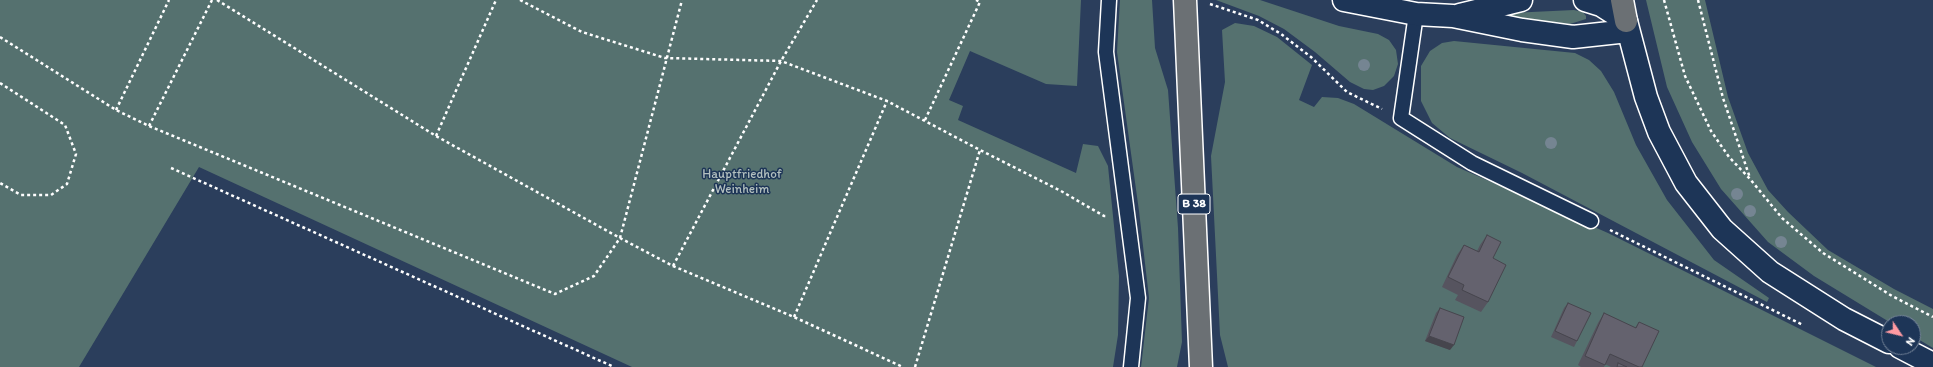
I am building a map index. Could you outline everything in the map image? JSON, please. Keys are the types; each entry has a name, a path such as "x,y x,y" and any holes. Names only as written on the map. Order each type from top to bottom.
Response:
{"main road":[{"path":"1344,0 1416,14 1453,16 1522,30 1573,37 1627,26"},
{"path":"1453,16 1522,0"},
{"path":"1585,0 1601,5 1627,26"},
{"path":"1622,0 1627,26 1646,97 1659,132 1686,183 1722,228 1770,272 1844,319 1881,338"},
{"name":"B 38","path":"1195,1 1187,41 1201,367"},
{"path":"1916,355 1933,364"}],"lane":[{"path":"1109,0 1106,52 1138,298 1131,367"},
{"path":"1416,14 1401,118 1472,163 1591,221"}],"path":[{"path":"116,110 169,0"},
{"path":"149,126 212,0"},
{"path":"217,0 436,136 620,238 673,266 794,317 903,367"},
{"path":"436,136 496,0"},
{"path":"520,0 582,32 665,58 781,61 887,100 980,150 1061,190 1104,216 1126,215"},
{"path":"0,37 116,110 149,126 555,294 594,276 620,238 665,58 682,0"},
{"path":"673,266 781,61 817,0"},
{"path":"925,120 980,2 976,0"},
{"path":"1664,0 1685,76 1711,131 1729,157 1750,179 1782,218 1823,253 1892,296 1933,317"},
{"path":"1698,0 1723,98 1750,179"},
{"path":"1195,1 1258,20 1281,34 1311,57 1347,92 1401,118"},
{"path":"0,83 65,125 76,154 67,184 51,195 21,195 0,183"},
{"path":"794,317 887,100"},
{"path":"915,367 980,150"},
{"path":"171,168 614,367"},
{"path":"1591,221 1805,326"}],"green space":[{"name":"Hauptfriedhof Weinheim","path":"0,0 1081,0 1077,86 1046,84 970,51 949,100 963,106 958,120 1076,173 1083,144 1098,146 1108,166 1119,276 1118,335 1113,367 632,367 199,167 79,367 0,367"},
{"path":"1120,0 1152,0 1155,48 1168,90 1178,228 1182,342 1177,367 1141,367 1149,298 1139,211 1117,52"},
{"path":"1216,0 1260,0 1339,26 1378,34 1389,40 1396,50 1398,64 1394,76 1384,86 1373,90 1364,89 1350,82 1315,52 1284,29 1259,16"},
{"path":"1646,0 1705,0 1728,97 1748,153 1768,190 1788,212 1828,250 1894,289 1933,309 1933,348 1921,341 1921,315 1881,315 1881,317 1814,276 1768,242 1721,189 1692,142 1667,87"},
{"path":"1574,10 1583,12 1586,19 1570,24 1510,17 1510,13"},
{"path":"1235,23 1254,26 1277,37 1312,65 1299,100 1314,107 1322,97 1338,98 1354,104 1457,167 1608,233 1876,367 1228,367 1220,335 1211,156 1225,82 1222,30"},
{"path":"1454,41 1575,53 1589,60 1601,71 1614,92 1636,145 1667,200 1714,260 1769,298 1767,302 1522,173 1450,138 1432,123 1421,101 1421,66 1430,51 1442,43"}],"building":[{"path":"1487,235 1501,242 1493,258 1506,265 1488,302 1462,290 1464,285 1448,277 1464,245 1479,252"},
{"path":"1568,303 1591,313 1577,341 1555,331"},
{"path":"1440,308 1464,317 1454,345 1429,336"},
{"path":"1604,313 1636,328 1639,322 1659,331 1642,367 1610,354 1605,365 1585,356"},
{"path":"1618,363 1627,367 1617,367"}]}
